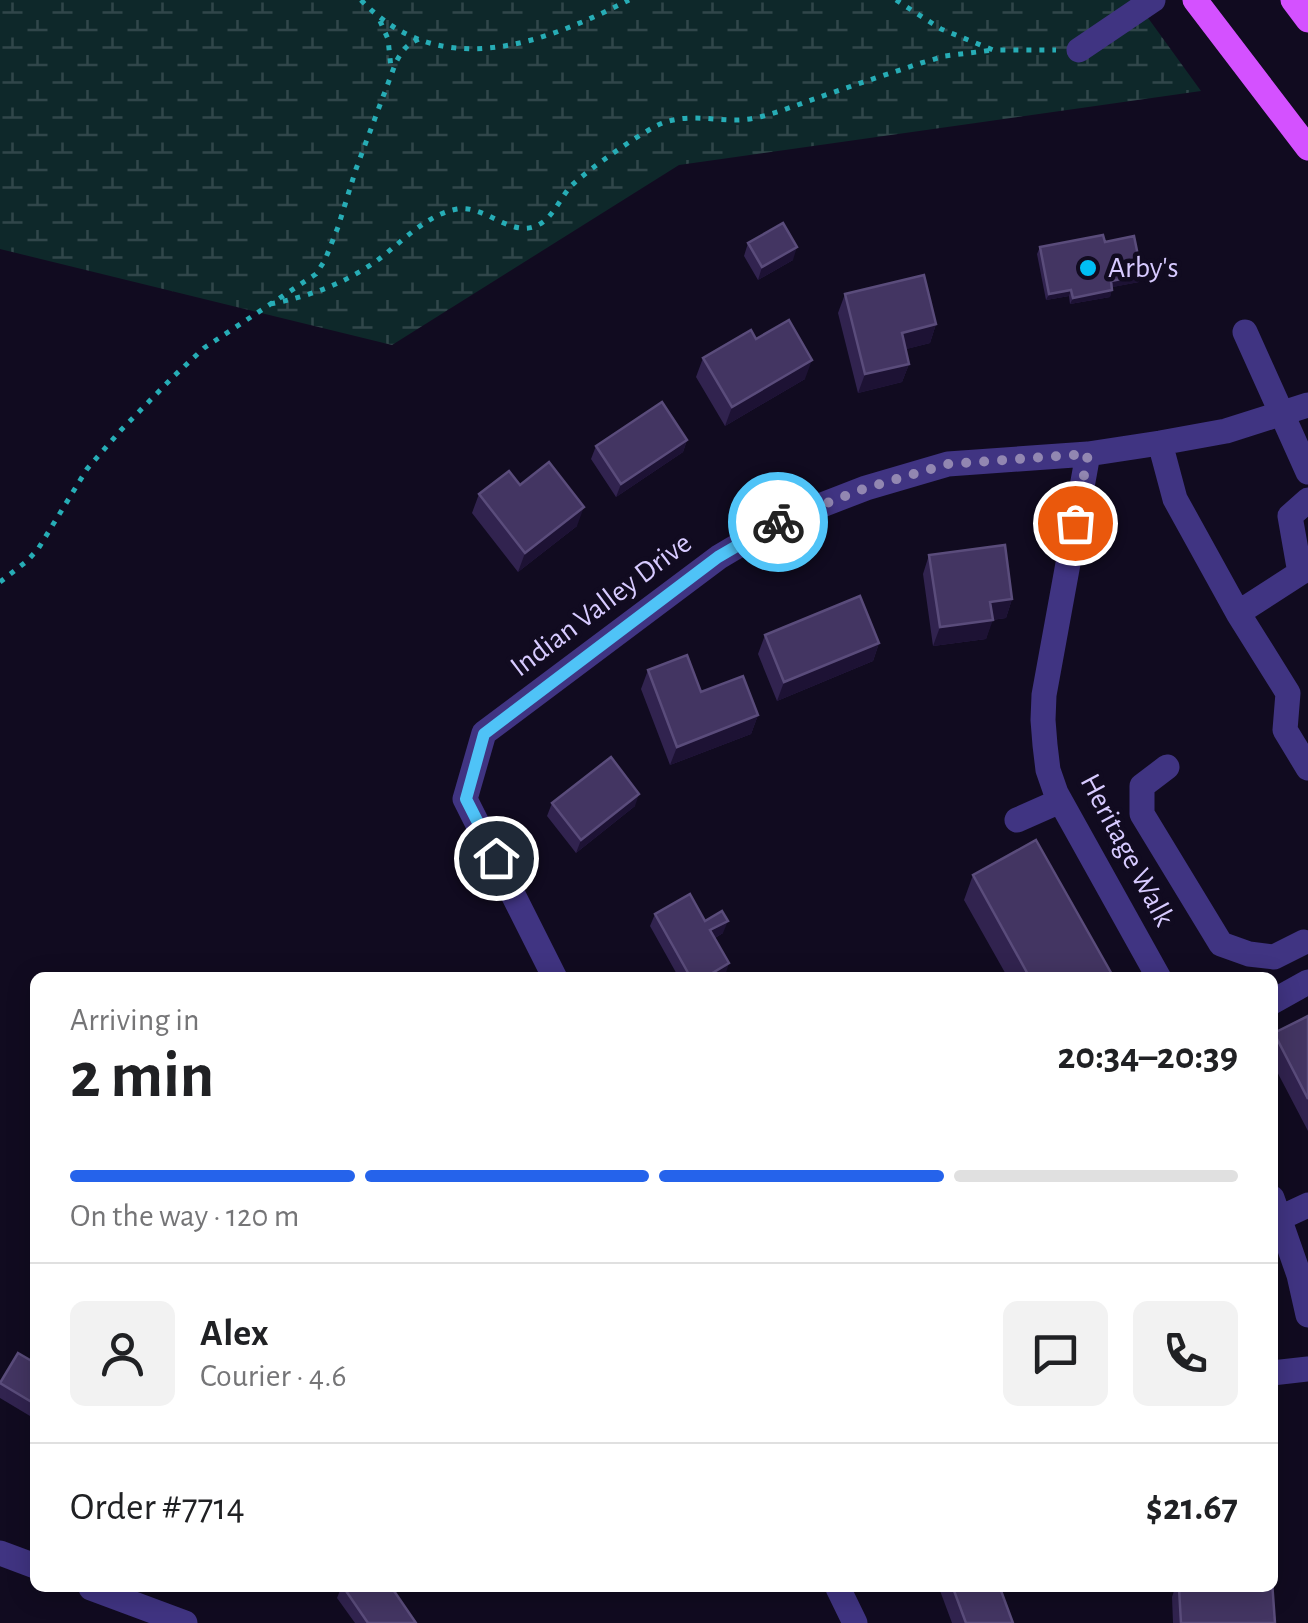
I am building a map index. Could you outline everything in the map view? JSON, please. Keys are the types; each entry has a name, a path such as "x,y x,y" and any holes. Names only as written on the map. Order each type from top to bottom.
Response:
{"main road":[{"path":"1195,0 1308,148"}],"street":[{"path":"1079,50 1153,0"},
{"path":"1246,332 1308,472"},
{"name":"Indian Valley Drive","path":"553,972 466,799 484,734 718,557 778,522 866,488 948,464 1088,454 1160,444 1226,431 1308,405"},
{"path":"1160,444 1175,499 1288,694 1286,730 1308,768"},
{"name":"Heritage Walk","path":"1088,454 1044,695 1042,720 1048,770 1060,800 1156,972"},
{"path":"1238,613 1304,571 1290,516 1308,500"},
{"path":"1168,767 1142,786 1142,814 1221,944 1249,954 1274,957 1304,942"},
{"path":"1017,820 1060,800"},
{"path":"1278,999 1308,982"},
{"path":"1278,1208 1308,1206"},
{"path":"1278,1214 1299,1274 1308,1315"},
{"path":"1278,1371 1308,1368"},
{"path":"0,1553 30,1564"},
{"path":"102,1592 184,1623"},
{"path":"840,1592 854,1623"}],"path":[{"path":"361,0 378,18 403,34 455,46 500,48 564,30 629,0"},
{"path":"896,0 941,30 993,50"},
{"path":"378,18 391,50 390,76"},
{"path":"0,582 38,549 87,469 121,430 204,348 316,274 325,260 390,76 403,50 419,39"},
{"path":"270,304 308,296 341,281 377,260 414,230 456,209 472,209 522,228 543,222 571,186 632,142 676,118 750,119 945,56 993,50 1079,50"}],"green space":[{"path":"0,0 1135,0 1201,91 679,165 392,345 0,249"}],"building":[{"path":"783,223 797,247 762,267 748,243"},
{"name":"Arby's","path":"1103,235 1105,242 1134,236 1142,275 1111,281 1112,290 1073,298 1071,290 1049,294 1040,247"},
{"path":"924,275 936,324 902,333 909,364 865,374 845,294"},
{"path":"789,320 812,360 732,407 703,358 751,330 756,339"},
{"path":"662,402 687,440 621,484 596,446"},
{"path":"549,462 584,507 525,553 479,494 509,471 520,485"},
{"path":"1005,545 1012,599 990,602 993,620 940,627 929,555"},
{"path":"860,596 879,643 784,682 765,635"},
{"path":"687,655 701,692 743,676 758,715 677,747 648,670"},
{"path":"611,757 639,794 581,840 552,803"},
{"path":"1036,840 1111,972 1027,972 973,875"},
{"path":"690,894 705,921 722,911 728,921 710,930 729,963 714,972 688,972 655,914"},
{"path":"1308,1016 1308,1099 1278,1041 1278,1031"},
{"path":"18,1353 30,1360 30,1401 0,1383"},
{"path":"347,1592 395,1592 416,1623 368,1623"},
{"path":"954,1592 1001,1592 1013,1623 966,1623"},
{"path":"1179,1592 1273,1592 1275,1623 1181,1623"}],"way so far":[{"path":"778,522 866,488 948,464 1088,454 1075,523"}],"place":[{"name":"Arby's","path":"1088,268"}],"route":[{"path":"496,858 466,799 484,734 718,557 778,522"}]}
